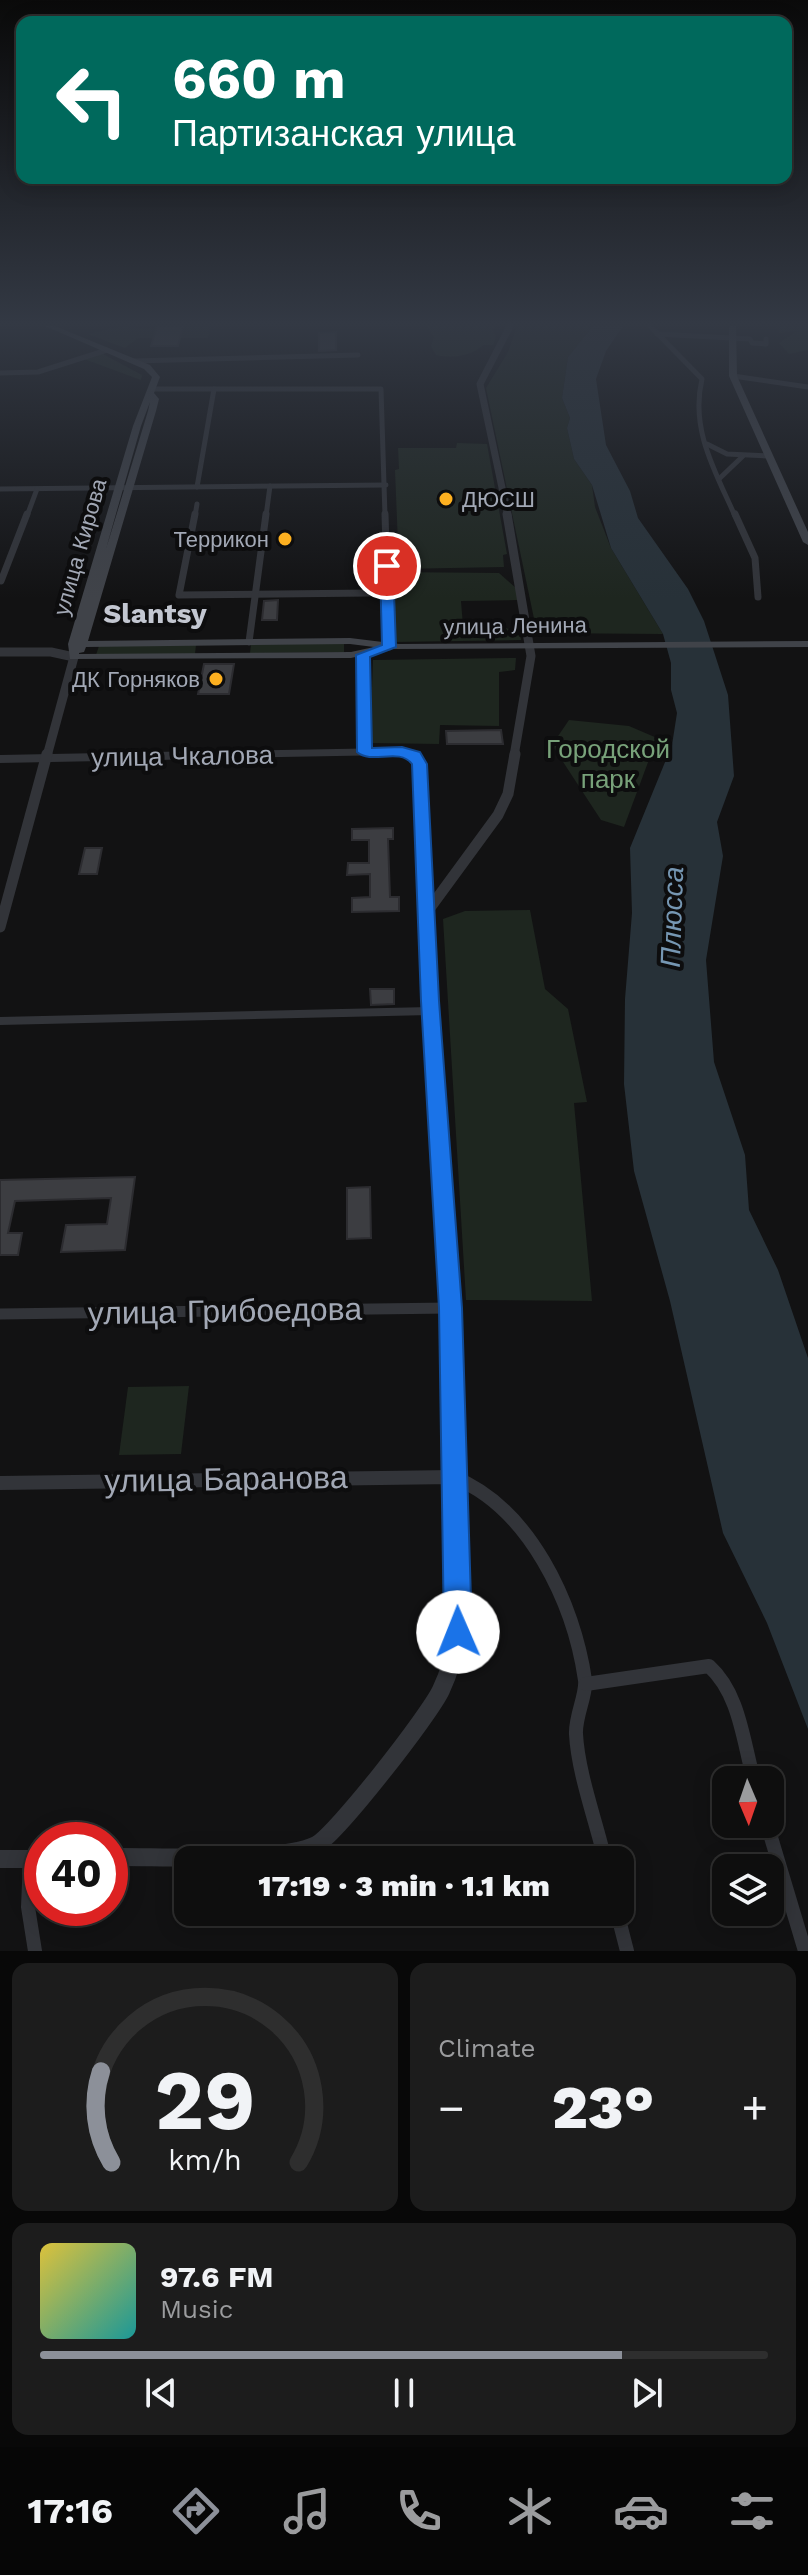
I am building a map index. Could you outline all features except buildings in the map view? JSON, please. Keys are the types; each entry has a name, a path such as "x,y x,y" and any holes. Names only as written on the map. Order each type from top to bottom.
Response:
{"main road":[{"name":"улица Кирова","path":"79,644 118,488 140,417"},
{"name":"улица Кирова","path":"74,657 130,488 150,417"},
{"path":"751,417 808,542"},
{"name":"улица Ленина","path":"79,644 363,641 389,647 808,644"},
{"path":"363,641 363,655"},
{"name":"улица Ленина","path":"74,657 363,655 389,647"}],"street":[{"path":"197,487 209,417"},
{"path":"382,417 389,647"},
{"path":"128,1857 302,1852 317,1845 347,1817 440,1693 452,1664 458,1632 450,1308 430,1011 427,912 498,815 508,794 530,645 518,564 487,417"},
{"path":"700,417 720,478 755,558 758,597"},
{"path":"707,444 719,452 768,456"},
{"path":"720,478 744,456"},
{"path":"0,489 386,485"},
{"path":"249,642 270,486"},
{"path":"1,581 37,489"},
{"path":"197,504 179,595 369,593"},
{"name":"улица Ленина","path":"51,652 79,644"},
{"name":"улица Ленина","path":"1,652 51,652 74,657"},
{"path":"363,655 364,752"},
{"name":"улица Кирова","path":"0,927 74,657"},
{"name":"улица Чкалова","path":"0,759 364,752 402,752 414,756 420,764 427,912"},
{"path":"0,1021 430,1011"},
{"name":"улица Грибоедова","path":"0,1314 450,1308"},
{"path":"453,1477 473,1485 521,1529 567,1604 586,1684 577,1710 576,1736 602,1846"},
{"name":"улица Баранова","path":"0,1483 453,1477"},
{"path":"586,1684 669,1669 709,1666 721,1673 729,1689 750,1766"},
{"path":"771,1838 805,1951"},
{"path":"0,1859 24,1859"},
{"path":"31,1926 35,1951"},
{"path":"621,1926 627,1951"}],"green space":[{"path":"492,417 570,417 567,428 574,459 592,485 595,507 611,548 663,634 537,633"},
{"name":"ДЮСШ","path":"457,443 487,444 507,554 503,555 504,567 399,569 395,470 399,469 398,448 456,448"},
{"path":"390,572 499,573 516,588 518,600 461,601 463,626 498,626 520,632 521,640 394,642"},
{"path":"344,643 344,652 250,653 251,644"},
{"path":"196,645 195,654 96,655 99,646"},
{"path":"516,658 515,670 499,672 499,726 440,725 439,744 370,743 373,660"},
{"name":"Городской парк","path":"569,720 629,726 657,738 624,827 601,820 552,745"},
{"path":"530,910 545,989 568,1009 587,1102 574,1103 592,1301 466,1300 443,919 465,911"},
{"path":"189,1386 181,1454 119,1455 128,1387"}],"water":[{"name":"Плюсса","path":"602,417 606,445 630,491 638,518 688,589 704,621 728,695 734,776 717,822 723,856 706,960 714,1062 745,1155 749,1210 778,1270 808,1358 808,1729 767,1623 723,1533 670,1301 634,1171 624,1084 625,999 632,913 630,848 672,745 677,713 671,690 671,663 663,634 611,548 592,485 574,459 567,428 570,418"}],"place":[{"name":"ДЮСШ","path":"446,499"},
{"name":"Террикон","path":"285,539"},
{"name":"ДК Горняков","path":"216,679"}],"district":[{"name":"Slantsy","path":"155,613"}],"route":[{"path":"387,566 389,647 363,655 364,752 402,752 414,756 420,764 430,1001 450,1308 458,1632"}]}
